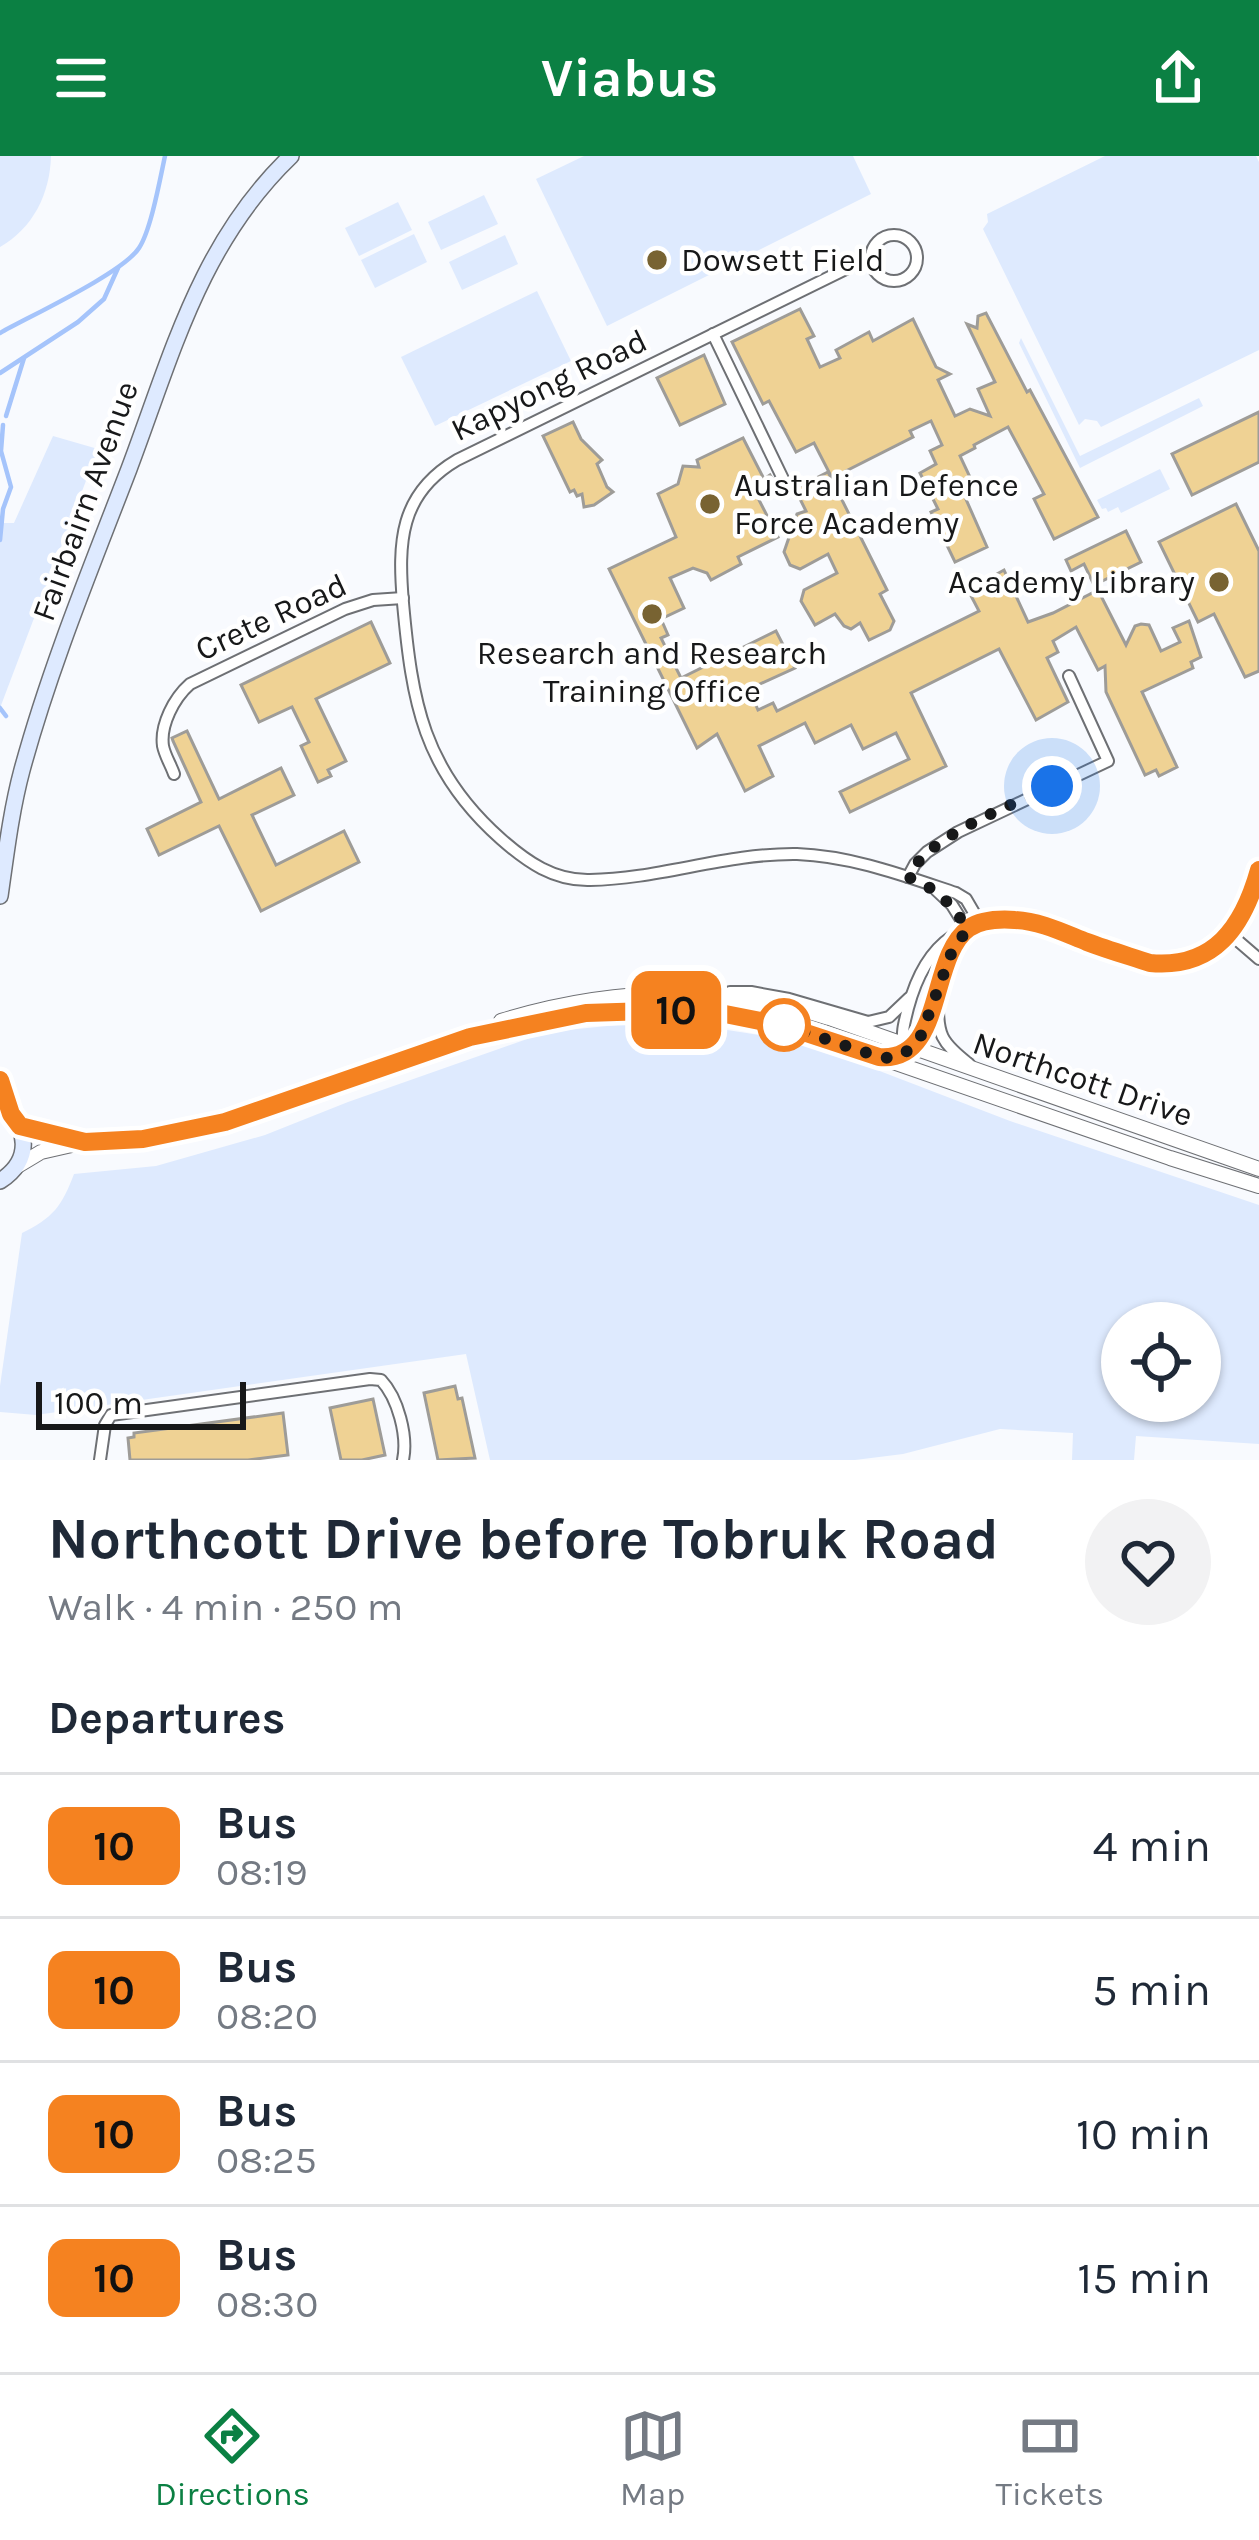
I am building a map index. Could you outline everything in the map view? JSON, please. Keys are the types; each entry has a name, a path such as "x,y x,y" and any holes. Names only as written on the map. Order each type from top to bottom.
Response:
{"main road":[{"name":"Fairbairn Avenue","path":"0,896 21,772 43,700 172,350 214,253 241,211 291,156"},
{"path":"0,1079 10,1116 23,1140 16,1167 0,1181"}],"street":[{"name":"Kapyong Road","path":"892,236 909,241 916,255 912,271 899,280 879,276 871,261 876,244 892,236"},
{"name":"Kapyong Road","path":"871,261 713,334 437,474 415,499 404,528 401,556 410,679 434,754 448,780 472,812 527,861 552,874 588,880 746,856 804,854 908,877 962,896 980,923"},
{"path":"713,334 784,481"},
{"name":"Crete Road","path":"174,774 163,738 175,703 186,688 345,609 373,600 403,598"},
{"path":"908,877 927,852 958,832 1108,760 1069,676"},
{"path":"955,1083 915,1059 902,1034 920,974 947,937 980,923 1015,920 1034,922 1130,957 1169,964 1194,960 1236,927 1259,870"},
{"name":"Kapyong Road","path":"929,886 948,901 967,929"},
{"path":"879,1057 897,1057 922,1035 951,954 967,929"},
{"path":"1230,934 1259,959"},
{"path":"938,990 940,1036 976,1070"},
{"name":"Northcott Drive","path":"470,1037 500,1021 574,1001 662,993 768,1002 803,1010 1259,1169"},
{"path":"715,995 763,994 868,1022 889,1017 911,996"},
{"name":"Northcott Drive","path":"16,1167 41,1152 85,1142 143,1139 225,1122 470,1037 586,1013 679,1010 785,1026 1259,1186"},
{"name":"Northcott Drive","path":"10,1116 85,1142"},
{"path":"100,1460 111,1414 370,1379 381,1380 394,1399 403,1460"}],"shaded area":[{"path":"0,156 51,156 38,209 0,247"},
{"name":"Dowsett Field","path":"584,156 853,156 871,194 607,326 536,179"},
{"path":"1105,156 1256,156 1259,350 1101,427 1085,419 1079,425 983,229 987,214"},
{"path":"484,195 498,224 441,250 428,222"},
{"path":"398,202 412,230 359,256 345,228"},
{"path":"414,234 427,262 375,288 361,260"},
{"path":"505,235 518,264 462,290 449,262"},
{"path":"537,291 571,361 435,426 401,357"},
{"path":"1021,338 1080,456 1199,398 1203,406 1080,468 1019,343"},
{"path":"53,436 98,449 0,708 0,523 14,523"},
{"path":"1160,469 1170,489 1121,513 1118,507 1108,512 1102,509 1097,500"},
{"path":"689,1024 804,1042 1010,1121 1259,1205 1259,1444 1136,1436 1134,1460 1072,1460 1073,1433 1000,1429 903,1454 855,1460 490,1460 466,1354 36,1415 0,1412 22,1233 55,1210 74,1174 156,1166 265,1135 547,1032"}],"building":[{"path":"800,309 814,336 807,339 820,367 840,358 836,350 869,332 873,341 913,319 936,367 950,374 938,380 955,416 970,409 990,416 978,389 995,382 967,324 977,328 978,316 986,313 1098,517 1054,539 1034,499 1044,494 1008,427 960,456 976,490 965,497 987,547 955,562 931,512 938,509 920,473 936,464 930,451 942,445 931,421 910,431 913,437 832,478 814,443 796,452 769,401 763,404 732,342"},
{"path":"704,355 725,404 680,425 657,378"},
{"path":"1259,412 1259,462 1192,495 1172,454"},
{"path":"573,422 581,439 602,460 597,464 613,492 584,507 582,494 570,492 543,436"},
{"path":"743,438 764,479 770,475 777,487 758,498 778,537 738,557 741,564 711,580 707,573 693,568 670,578 684,608 661,619 668,635 661,638 681,678 776,631 795,668 749,689 758,710 773,703 777,711 979,611 968,590 1004,570 1028,622 1098,590 1126,645 1135,626 1149,625 1161,651 1180,642 1173,628 1189,621 1201,657 1191,662 1193,668 1142,692 1177,767 1159,776 1156,770 1145,775 1106,692 1105,666 1098,670 1076,627 1053,641 1058,652 1047,658 1068,702 1036,720 999,649 911,693 946,766 850,812 840,792 909,759 896,733 863,749 851,725 815,743 805,723 759,746 773,776 745,791 717,734 697,748 609,569 676,537 658,494 678,484 683,466 699,467 697,460"},
{"path":"828,472 887,590 880,594 894,621 890,630 869,640 860,623 851,629 835,614 815,625 801,601 804,590 837,573 828,554 800,569 790,565 784,552 797,514 806,511 795,489"},
{"name":"Academy Library","path":"1236,504 1259,551 1259,671 1245,677 1214,614 1198,622 1159,542"},
{"path":"1126,531 1141,562 1094,585 1084,564 1071,571 1066,560"},
{"path":"371,622 390,663 316,699 346,761 328,770 331,776 318,782 301,746 309,742 292,707 259,722 241,685"},
{"path":"187,731 219,799 281,768 294,795 252,815 276,865 344,831 359,862 261,911 219,826 159,855 147,829 201,802 172,738"},
{"path":"455,1386 475,1458 438,1460 424,1393"},
{"path":"373,1399 385,1455 341,1460 330,1408"},
{"path":"283,1413 288,1455 248,1460 130,1460 128,1438 134,1433"}],"waterway":[{"path":"0,333 130,258 147,229 165,156"},
{"path":"0,373 78,322 104,299 118,268"},
{"path":"6,416 24,358"},
{"path":"0,540 11,487 1,451 3,425"},
{"path":"0,708 6,716"}],"bus line":[{"name":"10","path":"0,1080 20,1126 85,1142 143,1139 225,1122 470,1037 586,1013 715,1012 785,1026 879,1057 900,1056 920,1038 951,954 972,926 991,921 1034,922 1150,963 1194,960 1236,927 1259,870"}],"place":[{"name":"Dowsett Field","path":"657,260"},
{"name":"Australian Defence Force Academy","path":"710,504"},
{"name":"Academy Library","path":"1219,582"},
{"name":"Research and Research Training Office","path":"652,614"}],"route":[{"path":"784,1025 879,1057 897,1057 913,1048 951,954 967,929 945,897 908,877 914,864 938,843 1052,786"}]}
